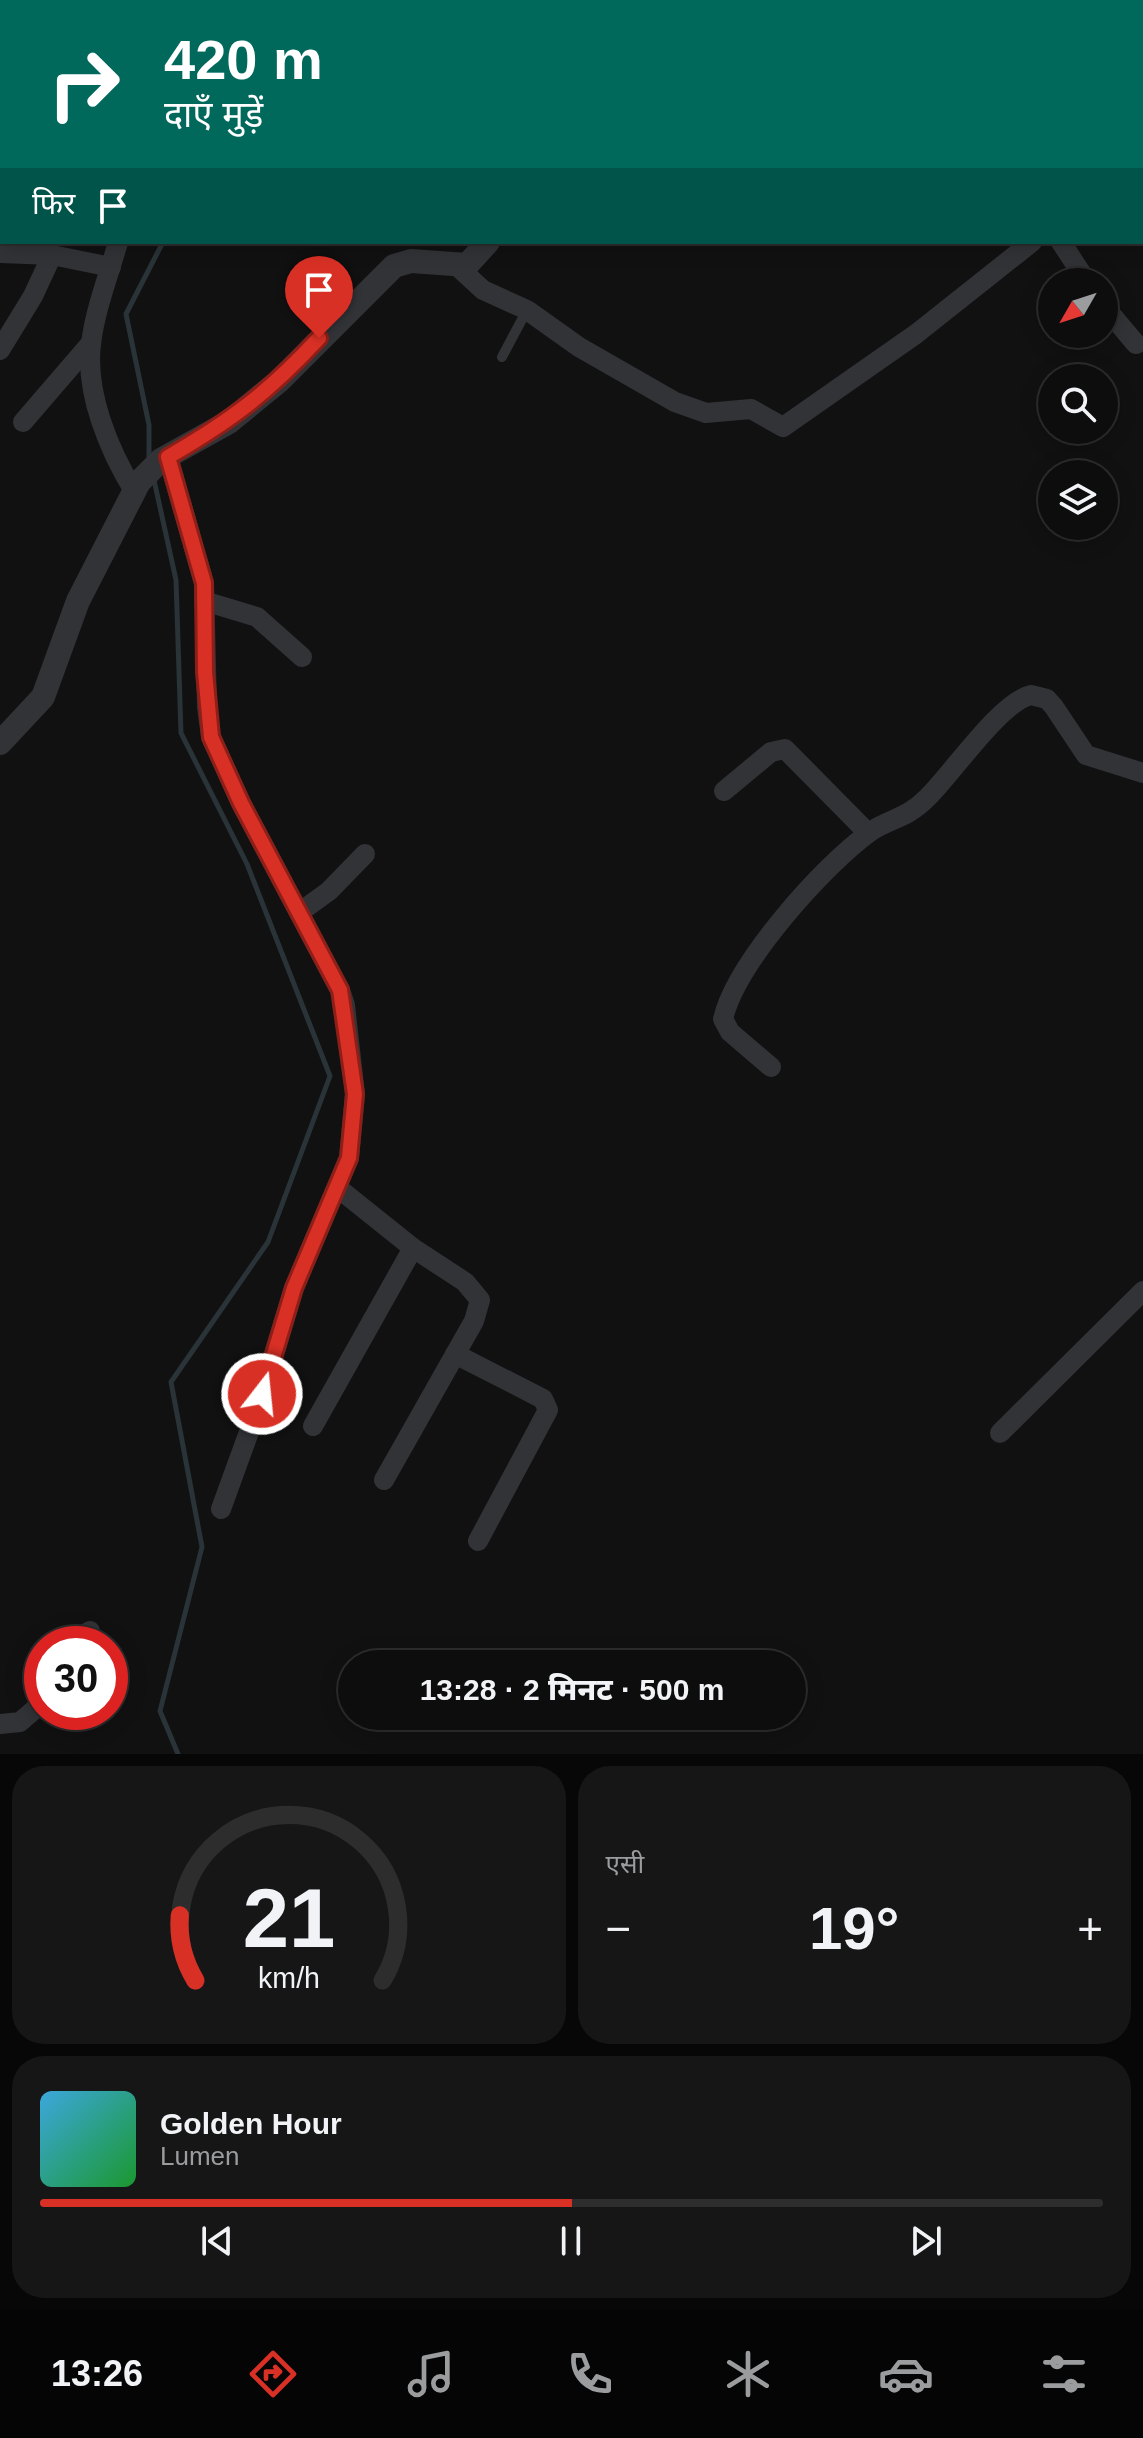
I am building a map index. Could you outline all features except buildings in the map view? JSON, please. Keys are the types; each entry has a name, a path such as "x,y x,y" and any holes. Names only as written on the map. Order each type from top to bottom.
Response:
{"street":[{"path":"117,244 91,343 90,360 100,415 136,486"},
{"path":"0,743 43,697 78,601 136,486 165,458 229,422 279,381 394,266 424,261 458,267 475,260 487,244"},
{"path":"458,267 483,290 527,310 579,347 675,402 706,413 751,409 783,427 916,334 1029,244"},
{"path":"1062,244 1078,268"},
{"path":"0,253 52,255 111,267"},
{"path":"0,350 33,296 52,255"},
{"path":"1118,323 1136,344"},
{"path":"23,422 91,343"},
{"path":"165,458 198,556 204,601 205,672 211,737 241,803 340,990 349,1036 355,1124 338,1188 294,1288 261,1400 221,1509"},
{"path":"204,601 257,617 302,657"},
{"path":"771,1067 730,1032 723,1019 725,1009 790,908 868,833 912,812 1011,706 1031,695 1047,699 1086,755 1143,773"},
{"path":"724,791 771,752 785,749 868,833"},
{"path":"300,912 329,891 365,854"},
{"path":"338,1188 413,1248 465,1282 480,1300 474,1321 384,1480"},
{"path":"313,1426 413,1248"},
{"path":"1000,1433 1143,1291"},
{"path":"455,1354 543,1399 548,1410 478,1541"},
{"path":"0,1724 20,1722 24,1719"}],"lane":[{"path":"502,357 527,310"}],"waterway":[{"path":"149,458 149,425 126,314 162,244"},
{"path":"154,480 176,580 181,733 247,864 330,1076 268,1242 171,1382 202,1547 160,1711 178,1754"}],"route":[{"path":"262,1394 294,1288 349,1158 355,1124 355,1094 345,1005 340,990 241,803 211,737 205,672 204,583 168,457 229,422 279,381 319,338"}]}
